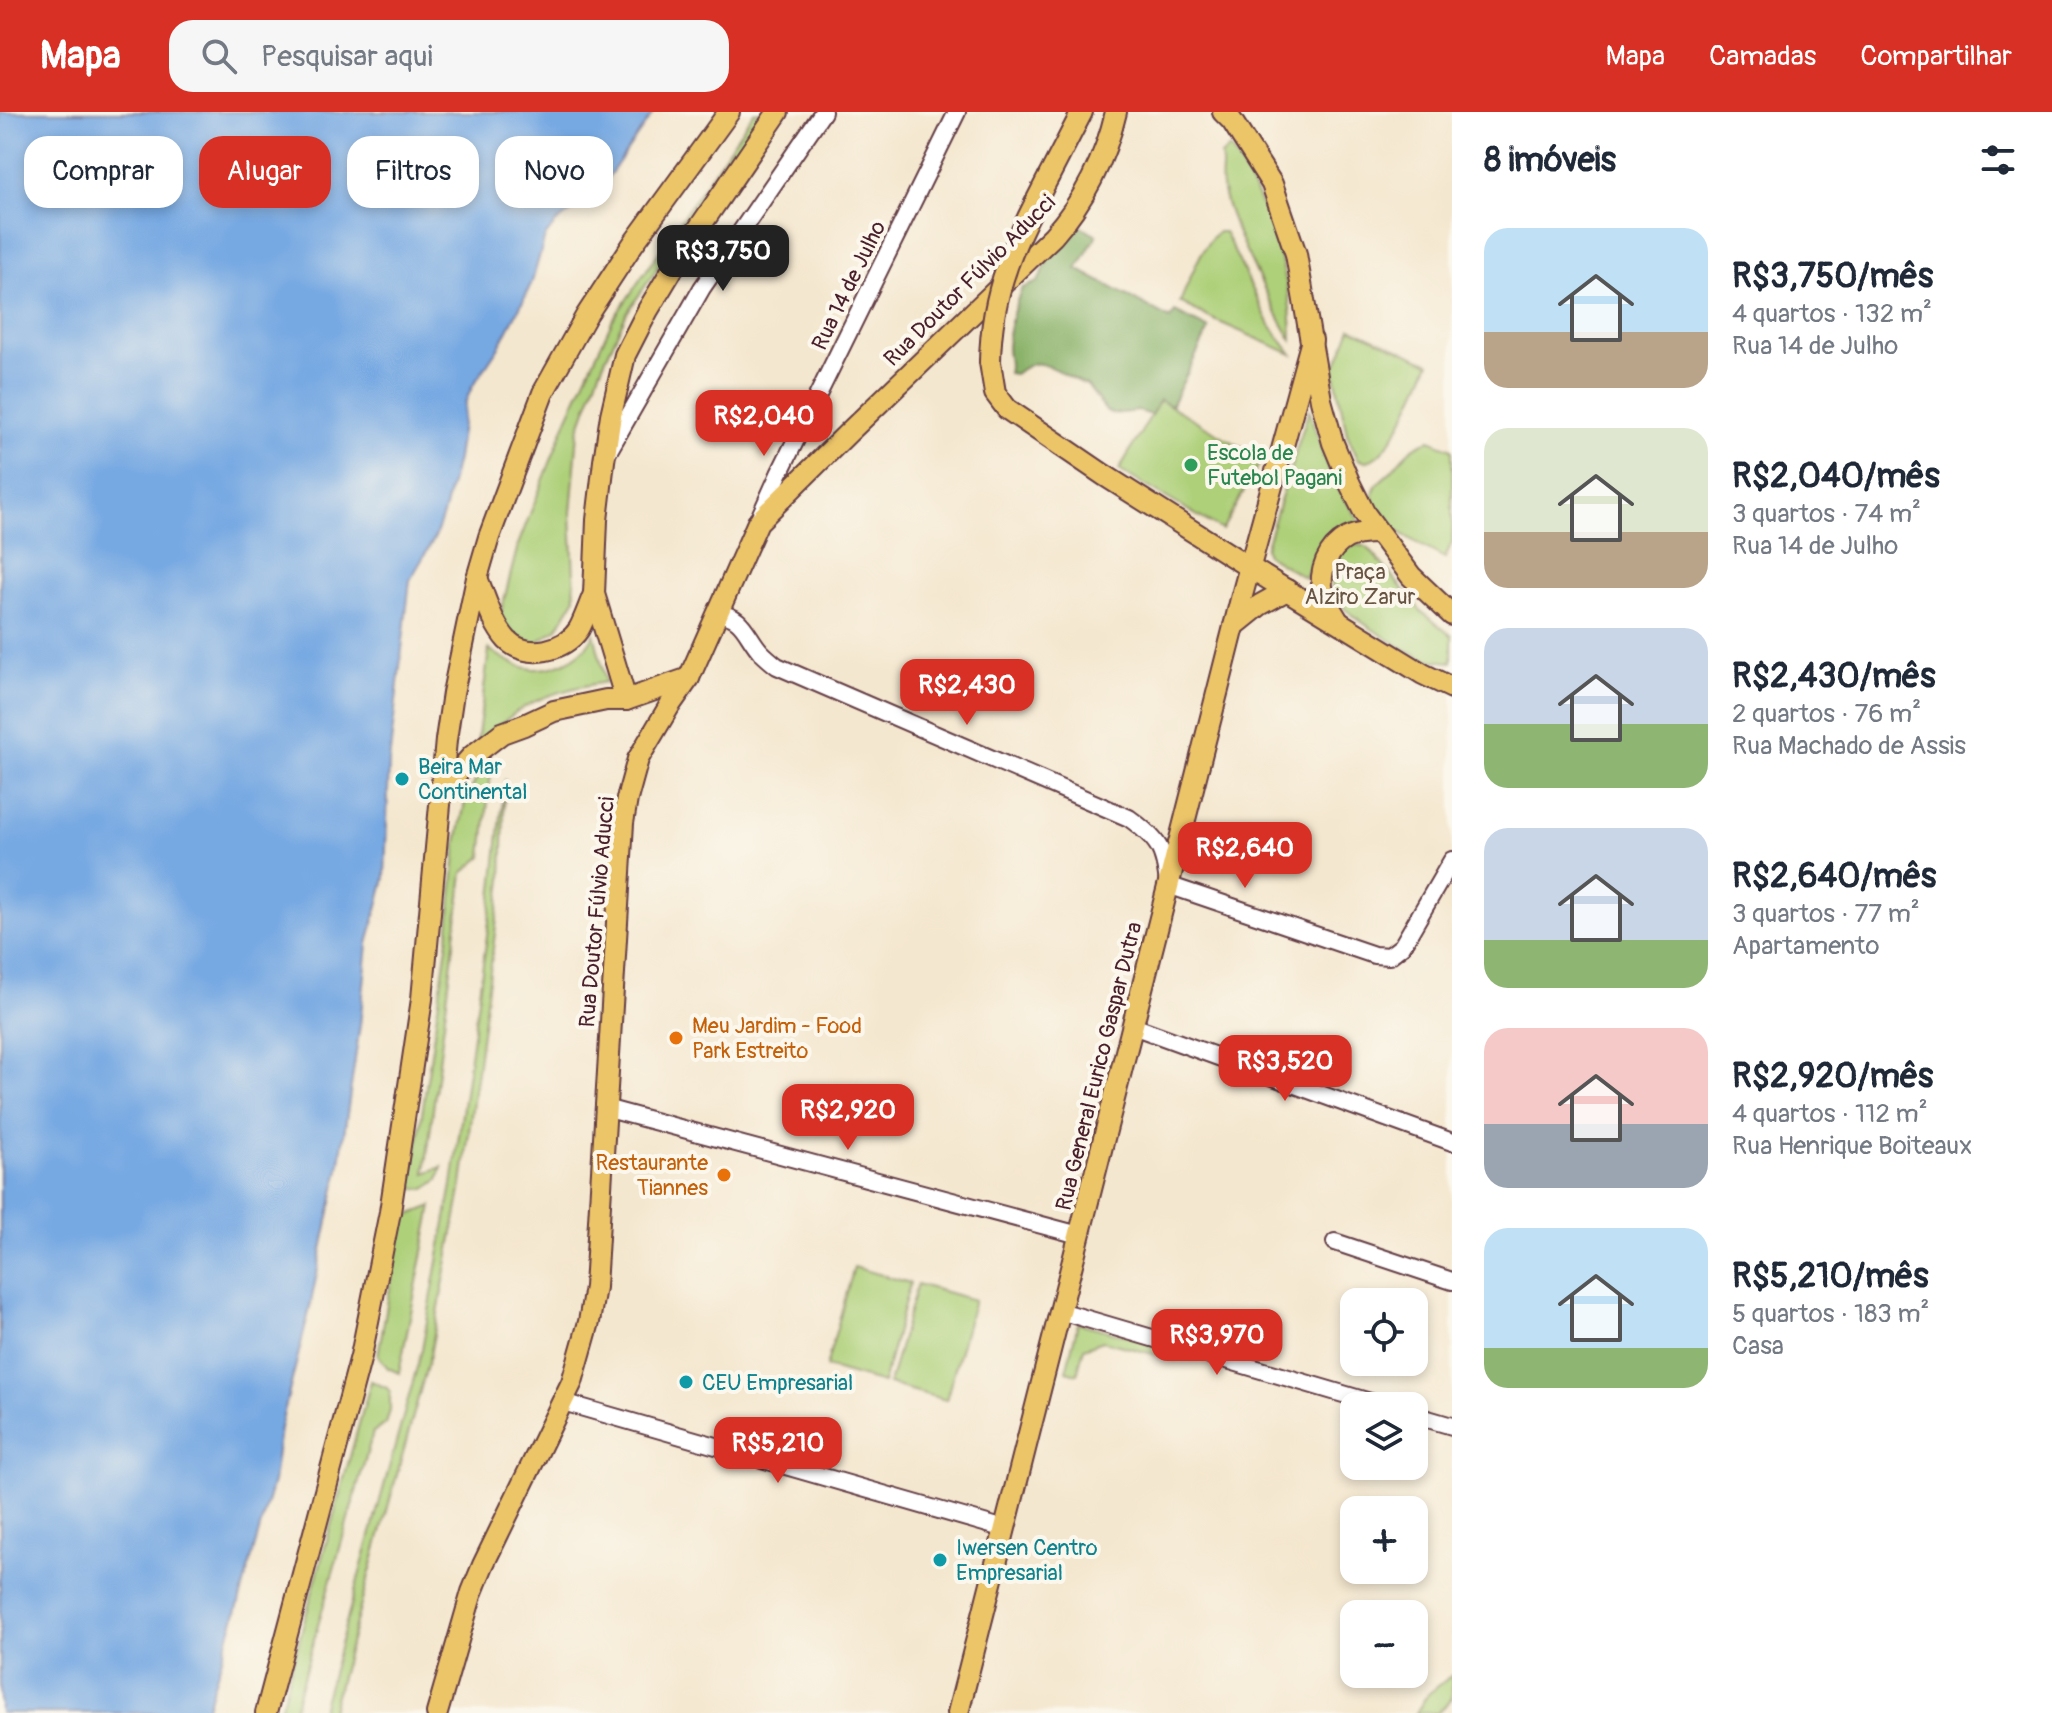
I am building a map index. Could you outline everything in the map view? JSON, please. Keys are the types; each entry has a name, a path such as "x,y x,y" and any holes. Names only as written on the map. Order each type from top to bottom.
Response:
{"main road":[{"path":"266,1713 361,1356 390,1212 422,999 446,740 477,578 489,537 543,393 586,316 633,244 729,112"},
{"path":"626,700 594,594 597,520 604,461 625,355 684,250 778,112"},
{"path":"1082,112 1019,235 1000,282 993,312 990,362 995,393 1000,402 1104,475 1423,674 1452,688"},
{"name":"Rua Doutor Fúlvio Aducci","path":"437,1713 472,1592 563,1402 581,1357 589,1322 595,1287 623,823 638,759 689,678 758,522 1053,236 1081,200 1096,172 1116,112"},
{"path":"1223,112 1272,184 1296,254 1321,400 1333,443 1350,484 1365,514 1411,576 1452,615"},
{"name":"Rua General Eurico Gaspar Dutra","path":"1253,569 1312,340"},
{"name":"Rua General Eurico Gaspar Dutra","path":"958,1713 1234,626 1315,360"},
{"path":"1339,622 1323,592 1322,576 1326,561 1335,547 1347,538 1378,533"},
{"path":"477,578 495,623 509,642 539,653 559,646 578,631 594,594"},
{"path":"1234,626 1260,605 1287,590"},
{"path":"442,790 472,756 502,733 554,711 606,700 626,700 689,678"}],"street":[{"path":"604,461 702,288 823,112"},
{"name":"Rua 14 de Julho","path":"758,522 957,112"},
{"path":"718,614 733,616 739,621 761,651 777,666 1129,818 1147,831 1162,851 1168,885 1374,955 1389,956 1402,946 1452,860"},
{"path":"1133,1026 1452,1142"},
{"path":"605,1108 1079,1235"},
{"path":"1335,1242 1452,1281"},
{"path":"1060,1311 1340,1393"},
{"path":"563,1402 1005,1529"},
{"path":"1428,1419 1452,1426"}],"green space":[{"path":"754,112 765,112 626,314 600,371 578,432 571,513 575,599 557,629 532,645 514,640 499,620 518,545 568,417 612,321"},
{"path":"1230,148 1256,193 1275,240 1287,289 1292,340 1257,274 1228,209 1222,187 1221,156"},
{"path":"1079,225 1097,235 1077,269 1170,319 1175,312 1209,329 1171,406 1160,400 1151,415 1138,411 1113,414 1106,411 1087,385 1045,365 1032,364 1014,374 1008,373 1009,332 1022,288 1038,282 1053,251"},
{"path":"1218,232 1226,235 1270,325 1292,354 1180,302 1201,254"},
{"path":"1351,328 1430,363 1388,445 1379,455 1367,461 1358,459 1347,434 1334,371"},
{"name":"Escola de Futebol Pagani","path":"1160,400 1262,459 1222,530 1119,470"},
{"name":"Praça Alziro Zarur","path":"1309,410 1335,484 1362,525 1336,531 1324,539 1305,578 1267,555 1265,549"},
{"name":"Praça Alziro Zarur","path":"1430,440 1452,449 1452,542 1445,558 1410,539 1386,521 1373,499 1378,483 1409,452"},
{"name":"Praça Alziro Zarur","path":"1355,545 1370,550 1422,612 1452,636 1452,662 1427,659 1405,649 1341,604 1332,586 1334,564 1337,554"},
{"path":"594,634 606,682 537,700 516,712 477,744 489,649 520,666 550,668 580,653"},
{"path":"492,763 482,857 463,873 425,1173 442,1167 438,1180 425,1189 411,1188 448,939 457,842 465,802 478,775"},
{"path":"505,779 502,880 462,1185 430,1355 331,1713 321,1713 422,1349 452,1185 491,907"},
{"path":"432,1206 399,1373 388,1368 378,1355 402,1221"},
{"path":"854,1267 910,1283 883,1383 826,1367"},
{"path":"917,1284 974,1300 946,1400 889,1384"},
{"path":"1078,1323 1178,1349 1176,1360 1103,1341 1084,1348 1077,1374 1066,1371"},
{"path":"371,1381 390,1392 390,1410 386,1424 373,1432 293,1713 279,1713"},
{"path":"1452,1675 1452,1698 1438,1713 1416,1713 1427,1695"}],"water":[{"path":"0,112 654,112 613,170 613,136 495,136 495,208 577,208 555,224 545,237 523,301 500,345 472,387 465,403 457,459 444,512 435,537 410,580 389,762 385,878 368,944 360,1025 339,1169 308,1316 280,1428 273,1482 205,1713 0,1713"}],"place":[{"name":"Escola de Futebol Pagani","path":"1191,465"},
{"name":"Beira Mar Continental","path":"402,779"},
{"name":"Meu Jardim - Food Park Estreito","path":"676,1038"},
{"name":"Restaurante Tiannes","path":"724,1175"},
{"name":"CEU Empresarial","path":"686,1382"},
{"name":"Iwersen Centro Empresarial","path":"940,1560"}]}
